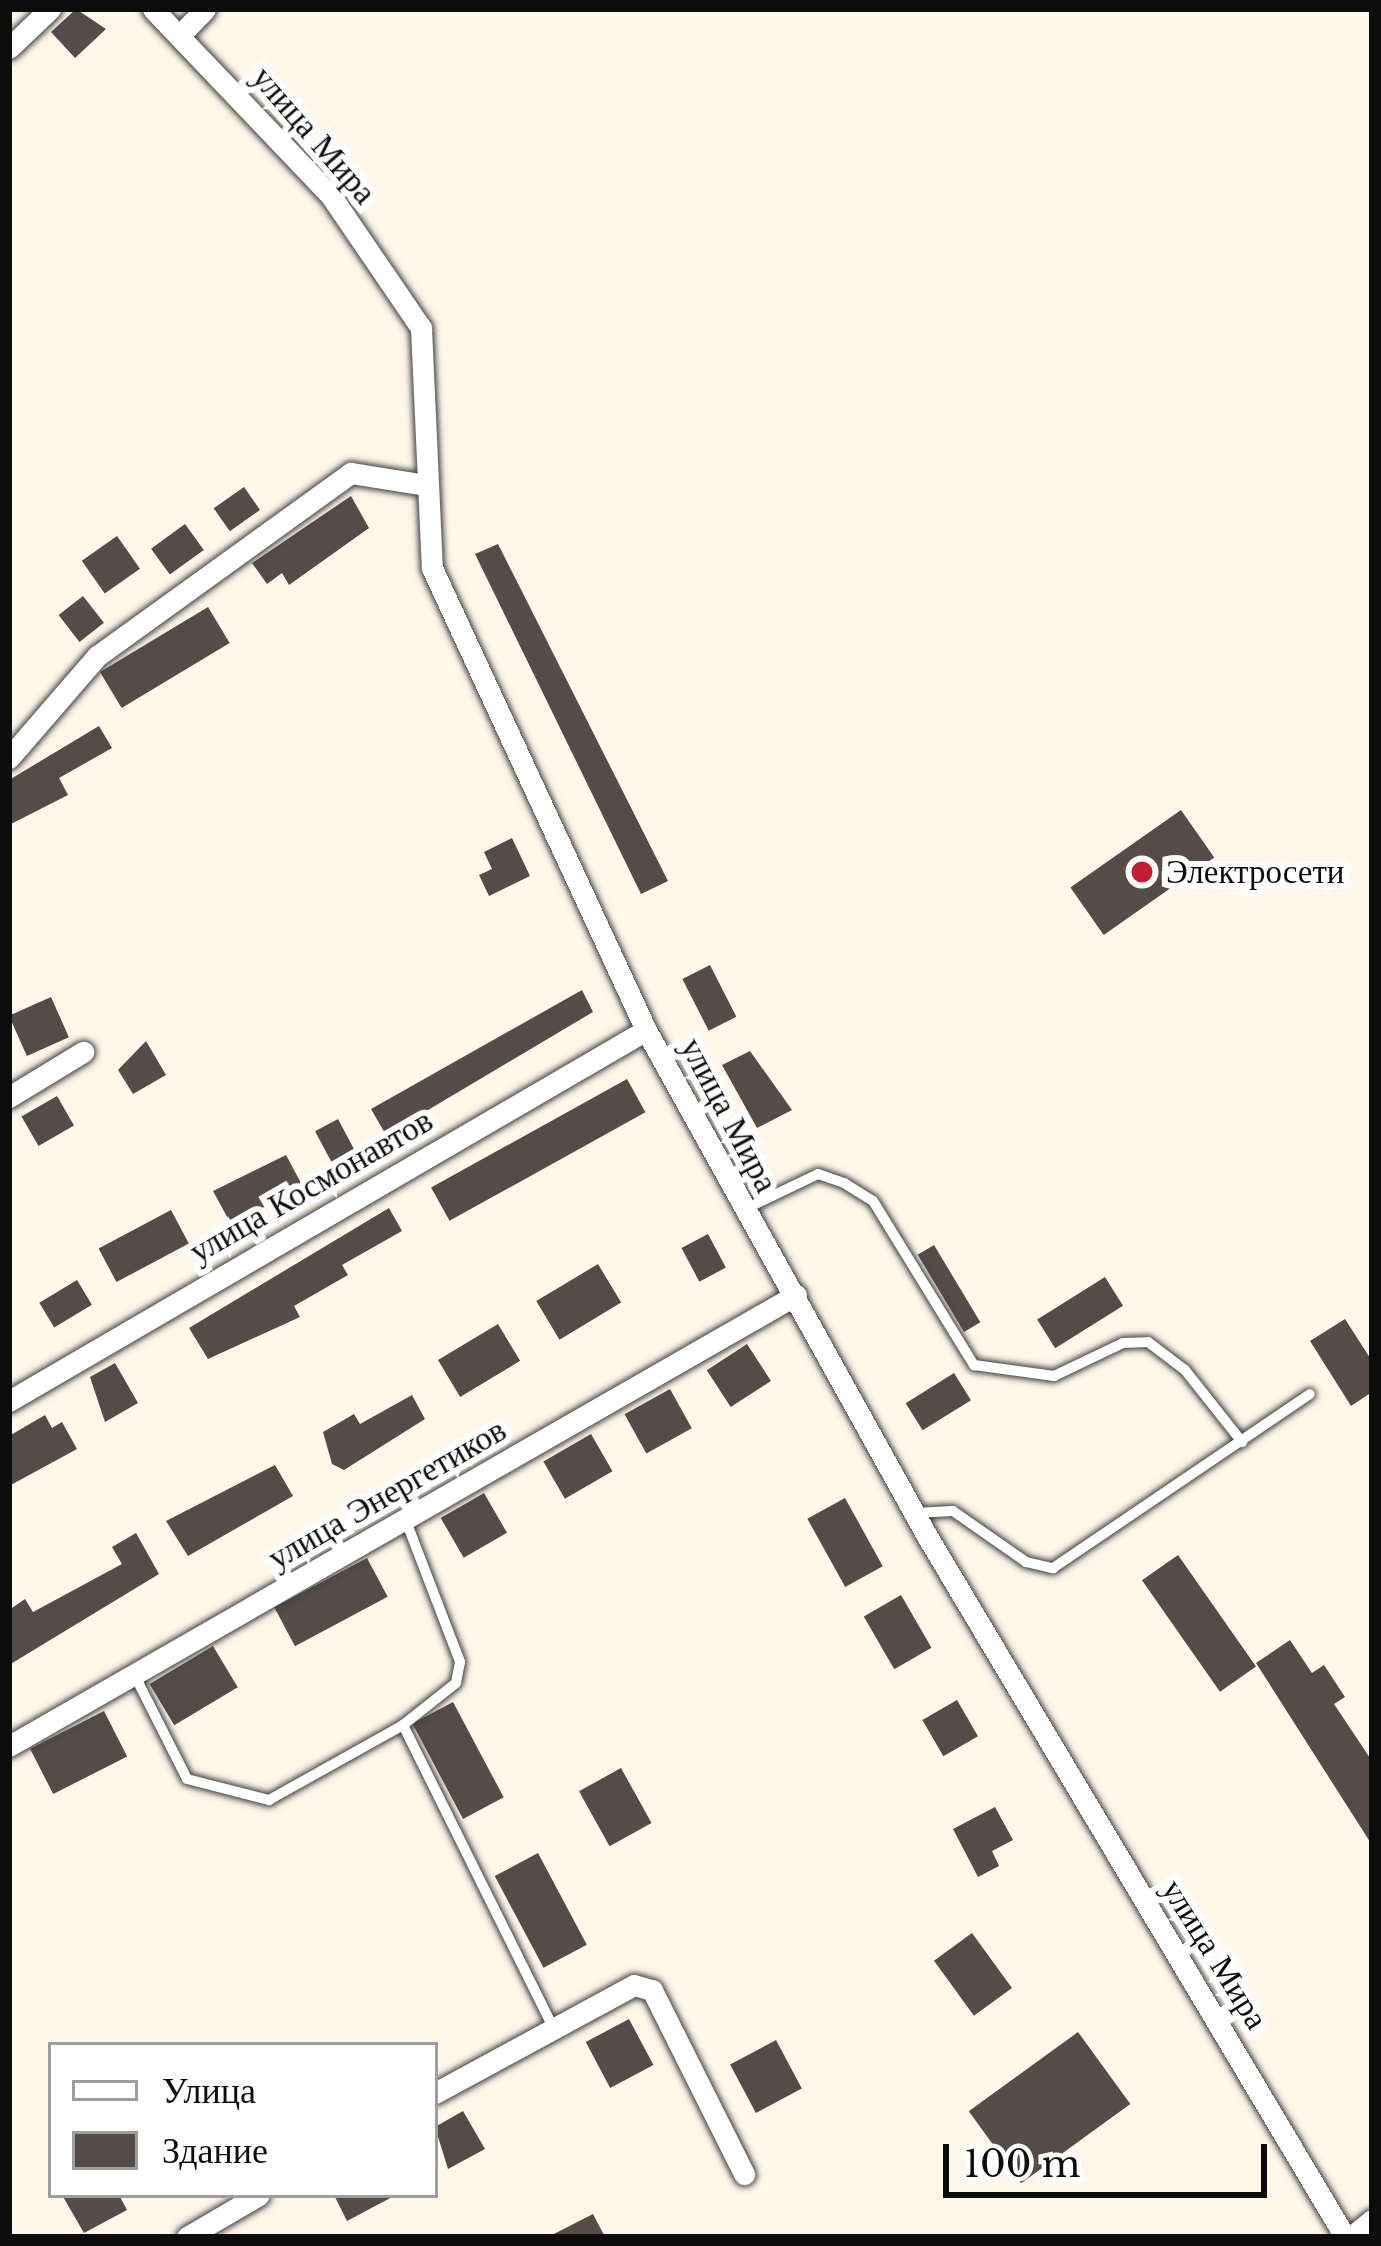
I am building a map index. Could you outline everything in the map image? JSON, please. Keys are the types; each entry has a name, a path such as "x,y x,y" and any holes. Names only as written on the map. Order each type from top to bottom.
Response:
{"street":[{"path":"9,48 50,9"},
{"name":"улица Мира","path":"154,9 331,196 421,328 432,568 646,1030 742,1211 796,1295 914,1513 1348,2237"},
{"path":"179,36 206,9"},
{"path":"9,758 97,656 351,473 426,485"},
{"name":"улица Космонавтов","path":"9,1401 646,1030"},
{"path":"9,1097 83,1052"},
{"name":"улица Энергетиков","path":"9,1746 136,1678 796,1295"},
{"path":"438,2091 609,1992 652,1990 744,2174"},
{"path":"187,2237 254,2198"},
{"path":"1348,2237 1372,2220"}],"lane":[{"path":"742,1211 818,1174 844,1183 873,1202 974,1365 1054,1376 1123,1343 1148,1342 1185,1370 1242,1442"},
{"path":"914,1513 953,1511 1026,1562 1053,1568 1310,1394"},
{"path":"136,1678 188,1779 269,1800 403,1725 456,1684 460,1662 406,1521"},
{"path":"403,1725 552,2025"}],"building":[{"path":"76,9 106,29 75,58 51,32"},
{"path":"244,487 260,510 230,531 214,508"},
{"path":"351,496 369,528 289,585 282,573 267,584 252,563"},
{"path":"185,524 204,550 170,575 151,549"},
{"path":"117,536 140,569 105,593 82,561"},
{"path":"498,544 668,881 641,894 475,554"},
{"path":"83,596 104,623 80,642 59,615"},
{"path":"208,607 230,643 122,708 100,672"},
{"path":"99,726 112,748 59,778 68,795 9,825 9,780"},
{"name":"Электросети","path":"1181,810 1214,858 1104,935 1070,887"},
{"path":"512,838 530,876 489,896 479,875 492,869 484,852"},
{"path":"710,965 736,1017 709,1031 682,979"},
{"path":"582,990 593,1012 386,1135 371,1109"},
{"path":"51,997 69,1037 27,1056 9,1016"},
{"path":"146,1041 166,1075 133,1094 118,1070"},
{"path":"750,1051 792,1110 757,1128 722,1065"},
{"path":"627,1079 645,1112 450,1221 431,1188"},
{"path":"57,1096 74,1125 38,1146 21,1116"},
{"path":"338,1119 357,1154 334,1167 315,1131"},
{"path":"286,1155 302,1185 232,1226 213,1191"},
{"path":"389,1208 402,1231 342,1265 348,1275 294,1306 300,1317 208,1359 189,1328"},
{"path":"171,1210 189,1244 116,1282 99,1248"},
{"path":"708,1234 726,1268 699,1282 682,1248"},
{"path":"934,1245 980,1322 964,1332 918,1255"},
{"path":"598,1264 621,1303 559,1340 536,1301"},
{"path":"1105,1277 1123,1306 1055,1348 1037,1319"},
{"path":"77,1280 92,1305 54,1328 39,1303"},
{"path":"1345,1319 1372,1361 1372,1392 1351,1406 1310,1341"},
{"path":"498,1324 520,1361 460,1397 438,1360"},
{"path":"747,1344 771,1381 731,1407 707,1370"},
{"path":"115,1363 138,1403 105,1422 90,1377"},
{"path":"954,1373 971,1400 923,1430 906,1403"},
{"path":"670,1389 692,1428 646,1454 625,1414"},
{"path":"412,1395 425,1419 344,1470 332,1464 323,1432 354,1414 360,1424"},
{"path":"45,1415 52,1428 62,1422 77,1449 9,1486 9,1436"},
{"path":"591,1434 612,1471 565,1499 543,1462"},
{"path":"275,1465 293,1496 188,1556 166,1521"},
{"path":"484,1493 507,1533 464,1558 441,1518"},
{"path":"845,1498 883,1566 845,1587 807,1519"},
{"path":"136,1533 159,1574 9,1665 9,1610 25,1599 33,1612 122,1564 112,1547"},
{"path":"1178,1555 1256,1666 1220,1692 1142,1580"},
{"path":"367,1558 388,1597 295,1646 274,1607"},
{"path":"901,1595 931,1648 894,1669 864,1616"},
{"path":"1290,1640 1312,1673 1324,1665 1345,1697 1334,1704 1372,1761 1372,1845 1256,1663"},
{"path":"213,1646 238,1687 174,1725 150,1684"},
{"path":"957,1700 978,1736 943,1756 922,1720"},
{"path":"453,1702 504,1797 463,1819 412,1724"},
{"path":"104,1711 127,1756 53,1794 30,1749"},
{"path":"621,1768 652,1823 610,1846 579,1791"},
{"path":"995,1807 1013,1840 992,1851 999,1866 978,1877 953,1829"},
{"path":"538,1853 587,1945 544,1968 495,1876"},
{"path":"972,1933 1012,1988 974,2016 934,1961"},
{"path":"629,2019 653,2065 610,2088 586,2042"},
{"path":"1078,2032 1130,2104 1021,2183 969,2111"},
{"path":"776,2040 802,2089 756,2113 730,2064"},
{"path":"463,2111 485,2149 448,2169 438,2125"},
{"path":"64,2198 121,2198 127,2210 84,2233"},
{"path":"336,2198 390,2198 347,2221"},
{"path":"593,2214 605,2237 548,2237"}],"place":[{"name":"Электросети","path":"1142,872"}]}
